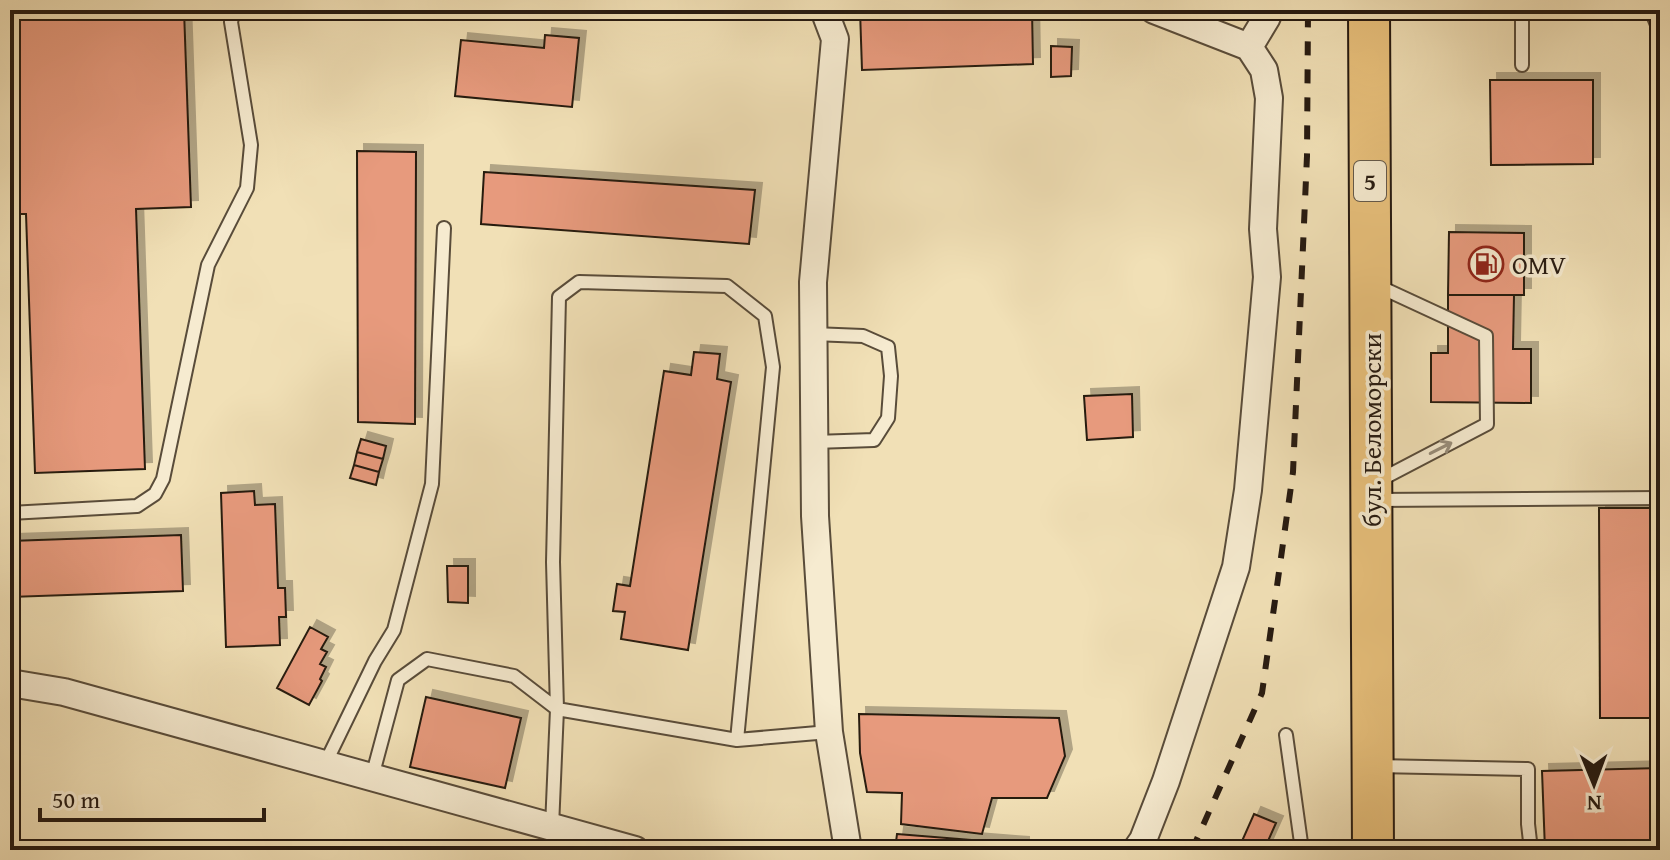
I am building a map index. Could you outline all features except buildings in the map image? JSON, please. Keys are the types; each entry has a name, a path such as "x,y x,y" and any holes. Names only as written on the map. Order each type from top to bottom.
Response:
{"main road":[{"name":"бул. Беломорски","path":"1369,10 1373,850"}],"street":[{"path":"824,10 835,39 813,282 815,516 829,732 848,850"},
{"path":"1136,850 1143,840 1166,781 1236,567 1248,490 1267,277 1263,229 1269,98 1264,70 1249,47 1154,10"},
{"path":"1249,47 1267,17 1266,10"},
{"path":"10,683 64,692 635,850"}],"lane":[{"path":"10,513 137,506 155,494 163,479 208,265 247,188 251,145 231,22 234,10"},
{"path":"1522,10 1522,65"},
{"path":"1651,10 1660,32"},
{"path":"325,764 375,661 394,630 432,484 444,228"},
{"path":"552,827 557,709 553,562 559,297 579,282 727,286 765,316 773,367 737,740"},
{"path":"1370,282 1486,336 1487,424 1372,492"},
{"path":"813,334 863,336 888,347 891,376 888,418 874,440 814,442"},
{"path":"1372,492 1660,498"},
{"path":"372,777 398,680 427,659 514,676 557,709 737,740 829,732"},
{"path":"1286,735 1302,850"},
{"path":"1373,766 1528,769 1531,850"}],"railway":[{"path":"1192,850 1262,693 1293,472 1307,156 1308,10"}],"place":[{"name":"OMV","path":"1486,264"}]}
